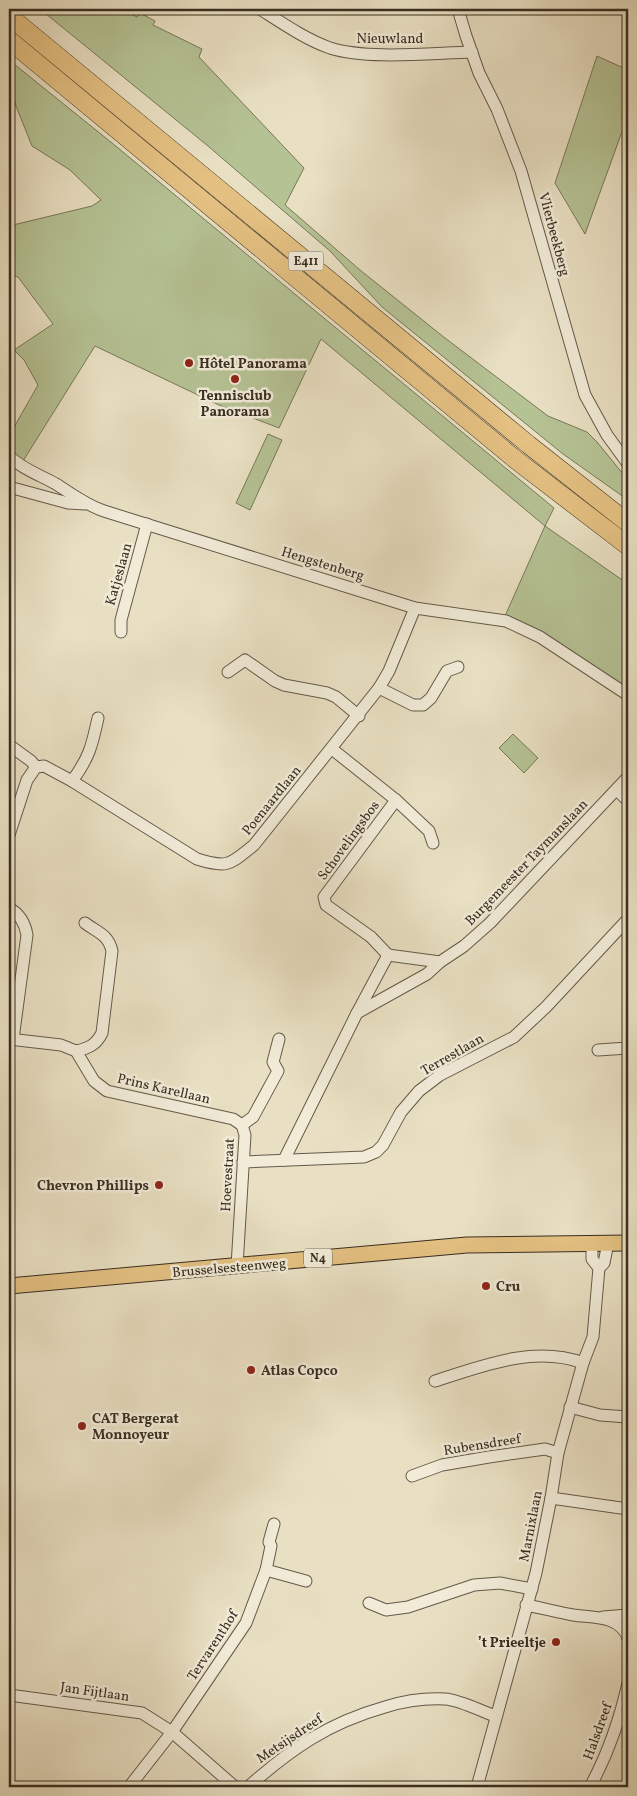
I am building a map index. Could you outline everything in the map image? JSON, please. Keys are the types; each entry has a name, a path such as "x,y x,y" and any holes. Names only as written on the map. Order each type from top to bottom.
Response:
{"highway":[{"name":"E411","path":"9,16 529,445 628,523"},
{"name":"E411","path":"9,40 516,460 628,546"}],"main road":[{"name":"Brusselsesteenweg","path":"9,1286 467,1245 628,1243"}],"street":[{"name":"Nieuwland","path":"260,9 310,39 330,48 350,52 380,54 472,52"},
{"name":"Vlierbeekberg","path":"458,9 480,73 497,109 521,171 585,395 606,435 628,464"},
{"name":"Hengstenberg","path":"9,456 85,504 415,608 506,621 540,637 628,694"},
{"path":"9,487 68,503 85,504"},
{"name":"Katjeslaan","path":"121,632 121,620 147,524"},
{"name":"Poenaardlaan","path":"9,745 32,761 36,767 44,766 72,781 197,858 215,864 232,863 254,845 359,716 390,671 415,608"},
{"path":"228,672 245,660 276,681 336,697 359,716"},
{"path":"379,688 413,705 423,705 431,698 447,671 458,667"},
{"path":"72,781 82,768 91,750 98,718"},
{"name":"Schovelingsbos","path":"332,749 396,800 430,831 433,843"},
{"path":"9,835 28,780 36,767"},
{"name":"Burgemeester Taymanslaan","path":"357,1012 427,974 440,962 464,946 490,923 628,777"},
{"path":"617,790 628,800"},
{"name":"Schovelingsbos","path":"388,955 371,936 326,905 324,897 396,800"},
{"path":"9,908 14,910 23,921 27,935 11,1039 61,1045 76,1051 89,1048 97,1042 102,1033 112,951 110,942 103,934 86,923"},
{"name":"Terrestlaan","path":"243,1162 364,1157 376,1152 383,1145 401,1112 419,1091 440,1075 514,1037 546,1007 628,919"},
{"path":"284,1160 357,1012 388,955 440,962"},
{"name":"Hoevestraat","path":"236,1266 245,1135 242,1125 253,1117 278,1071 273,1062 279,1039"},
{"path":"598,1050 628,1048"},
{"name":"Prins Karellaan","path":"76,1051 94,1081 107,1091 233,1120 242,1125"},
{"name":"Marnixlaan","path":"592,1243 592,1259 599,1268"},
{"name":"Marnixlaan","path":"477,1787 495,1716 532,1589 551,1498 558,1453 583,1362 593,1337 599,1268 604,1263 608,1243"},
{"path":"435,1381 497,1361 530,1356 568,1357 583,1362"},
{"path":"570,1407 600,1415 628,1417"},
{"name":"Rubensdreef","path":"412,1476 442,1465 489,1456 545,1449 558,1453"},
{"path":"551,1498 628,1510"},
{"name":"Tervarenthof","path":"129,1787 172,1732 246,1623 266,1570 274,1524"},
{"path":"266,1570 306,1581"},
{"path":"369,1603 386,1610 408,1607 474,1585 500,1583 532,1589"},
{"path":"526,1605 573,1615 603,1617 628,1614"},
{"path":"603,1617 615,1622 626,1632 628,1638"},
{"name":"Halsdreef","path":"590,1787 598,1774 619,1723 628,1683"},
{"name":"Jan Fijtlaan","path":"9,1695 142,1713 172,1732 235,1787"},
{"name":"Metsijsdreef","path":"248,1787 300,1746 327,1728 385,1707 425,1699 447,1699 495,1716"}],"green space":[{"path":"40,9 121,9 137,17 140,13 155,21 153,25 202,49 199,57 304,168 285,205 360,270 445,338 548,416 587,432 628,480 628,500 563,454 382,307 330,251 208,146"},
{"path":"597,56 628,70 628,115 585,234 555,183"},
{"path":"9,60 554,508 545,526 321,339 279,428 219,405 95,346 23,461 9,449 9,436 38,385 24,360 14,350 53,324 18,277 9,275 9,223 13,225 92,206 101,200 70,170 32,146 16,106 9,78"},
{"path":"268,434 282,440 250,510 236,503"},
{"path":"545,526 628,584 628,691 505,616"},
{"path":"513,734 538,758 524,773 499,748"}],"place":[{"name":"Hôtel Panorama","path":"189,363"},
{"name":"Tennisclub Panorama","path":"235,379"},
{"name":"Chevron Phillips","path":"159,1185"},
{"name":"Cru","path":"486,1286"},
{"name":"Atlas Copco","path":"251,1370"},
{"name":"CAT Bergerat Monnoyeur","path":"82,1426"},
{"name":"’t Prieeltje","path":"556,1642"}]}
